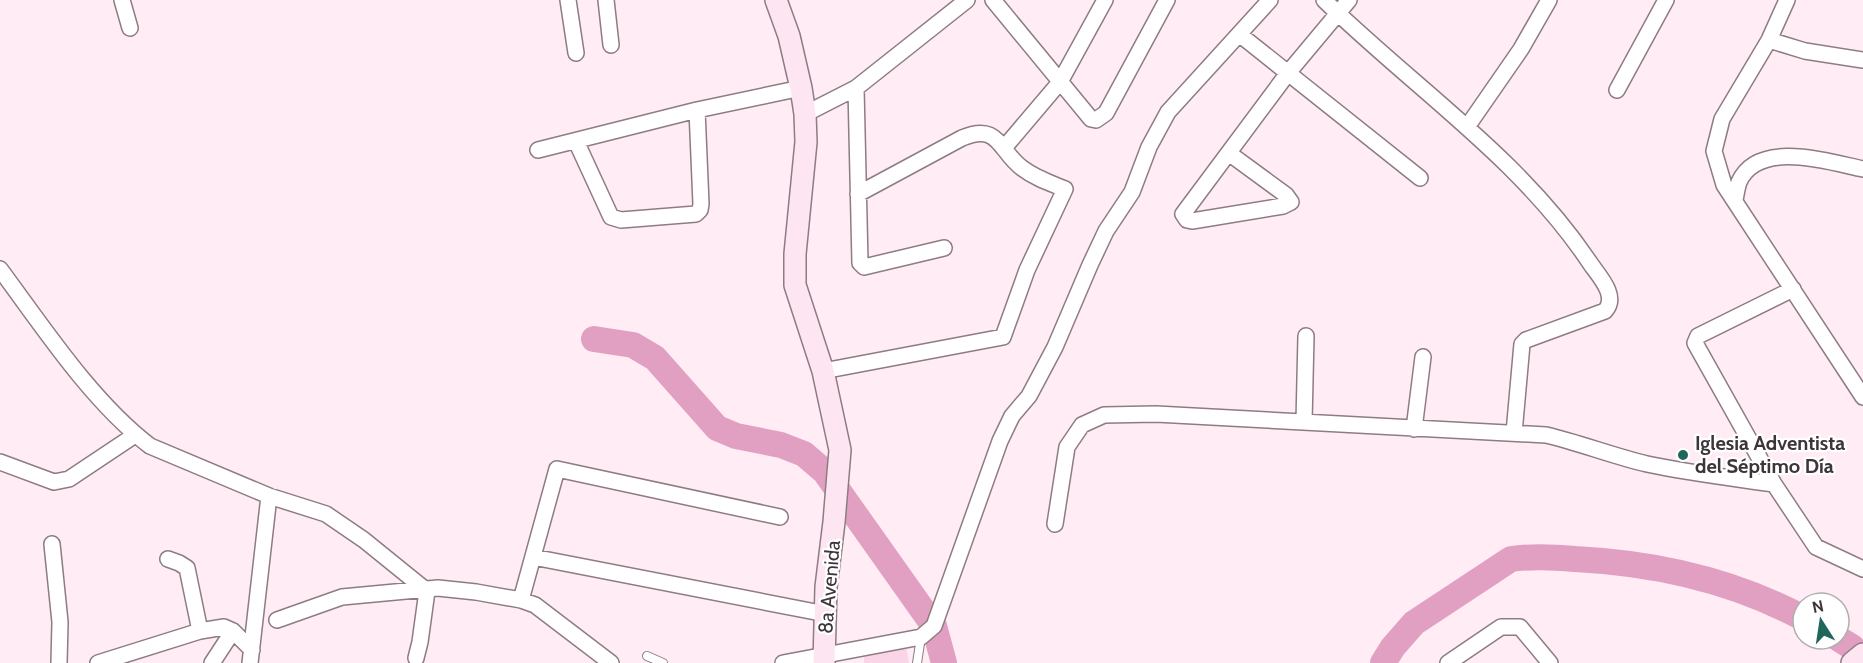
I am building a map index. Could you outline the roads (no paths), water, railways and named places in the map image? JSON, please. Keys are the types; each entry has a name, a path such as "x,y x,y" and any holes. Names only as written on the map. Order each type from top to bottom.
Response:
{"street":[{"path":"122,0 130,28"},
{"path":"568,0 576,53"},
{"path":"606,0 611,45"},
{"name":"8a Avenida","path":"776,0 789,36 805,114 806,142 795,254 795,285 824,371 840,450 826,587 824,660"},
{"path":"805,114 856,88 967,0"},
{"path":"993,0 1091,119 1100,118 1106,113 1167,0"},
{"path":"1004,148 1060,82 1105,0"},
{"path":"783,663 824,660 921,637 934,626 1000,441 1012,416 1029,396 1055,348 1089,265 1106,231 1132,192 1158,127 1168,112 1270,0"},
{"path":"1324,0 1524,181 1569,231 1605,284 1609,296 1609,303 1605,311 1526,340 1522,344 1514,433"},
{"path":"1230,154 1286,195 1291,202 1283,206 1187,220 1183,214 1230,154 1288,73 1339,15 1349,0"},
{"path":"1467,127 1521,49 1549,0"},
{"path":"1617,90 1666,0"},
{"path":"1787,0 1769,40 1722,119 1714,151 1724,185 1863,398"},
{"path":"1239,34 1420,178"},
{"path":"1769,40 1805,51 1863,60"},
{"path":"538,150 697,110 801,88"},
{"path":"856,88 858,255 860,263 864,267 944,248"},
{"path":"576,141 611,217 621,220 696,214 701,204 697,110"},
{"path":"824,371 1003,337 1027,270 1065,189 1037,178 1010,157 999,140 991,135 980,133 970,134 858,194"},
{"path":"1735,201 1739,182 1751,166 1768,159 1795,156 1863,169"},
{"path":"0,269 80,376 135,435 150,446 269,496 326,514 364,540 427,591"},
{"path":"1792,289 1698,336 1695,343 1774,484 1816,547 1863,569"},
{"path":"1304,422 1306,336"},
{"path":"1414,429 1423,357"},
{"path":"1055,524 1067,447 1082,425 1104,415 1156,414 1546,435 1646,464 1774,484"},
{"path":"0,462 54,482 69,480 135,435"},
{"path":"521,600 557,469 780,517"},
{"path":"252,650 269,496"},
{"path":"52,544 60,622 59,663"},
{"path":"533,557 826,614"},
{"path":"168,559 187,568 200,631"},
{"path":"277,620 342,597 427,591 438,588 521,600 535,605 611,663"},
{"path":"416,658 427,591"},
{"path":"98,663 200,631 224,627 234,631 252,650"},
{"path":"1448,663 1501,627 1520,627 1550,663"},
{"path":"212,663 234,631"},
{"path":"1852,663 1863,654"}],"lane":[{"path":"917,663 921,637"},
{"path":"647,656 663,663"}],"waterway":[{"path":"594,339 633,345 655,358 717,428 736,436 781,445 804,454 825,472 934,626 944,663"},
{"path":"1383,663 1393,647 1414,623 1511,559 1519,558 1551,557 1605,561 1664,569 1749,593 1791,612"}],"place":[{"name":"Iglesia Adventista del Séptimo Día","path":"1683,455"}]}
